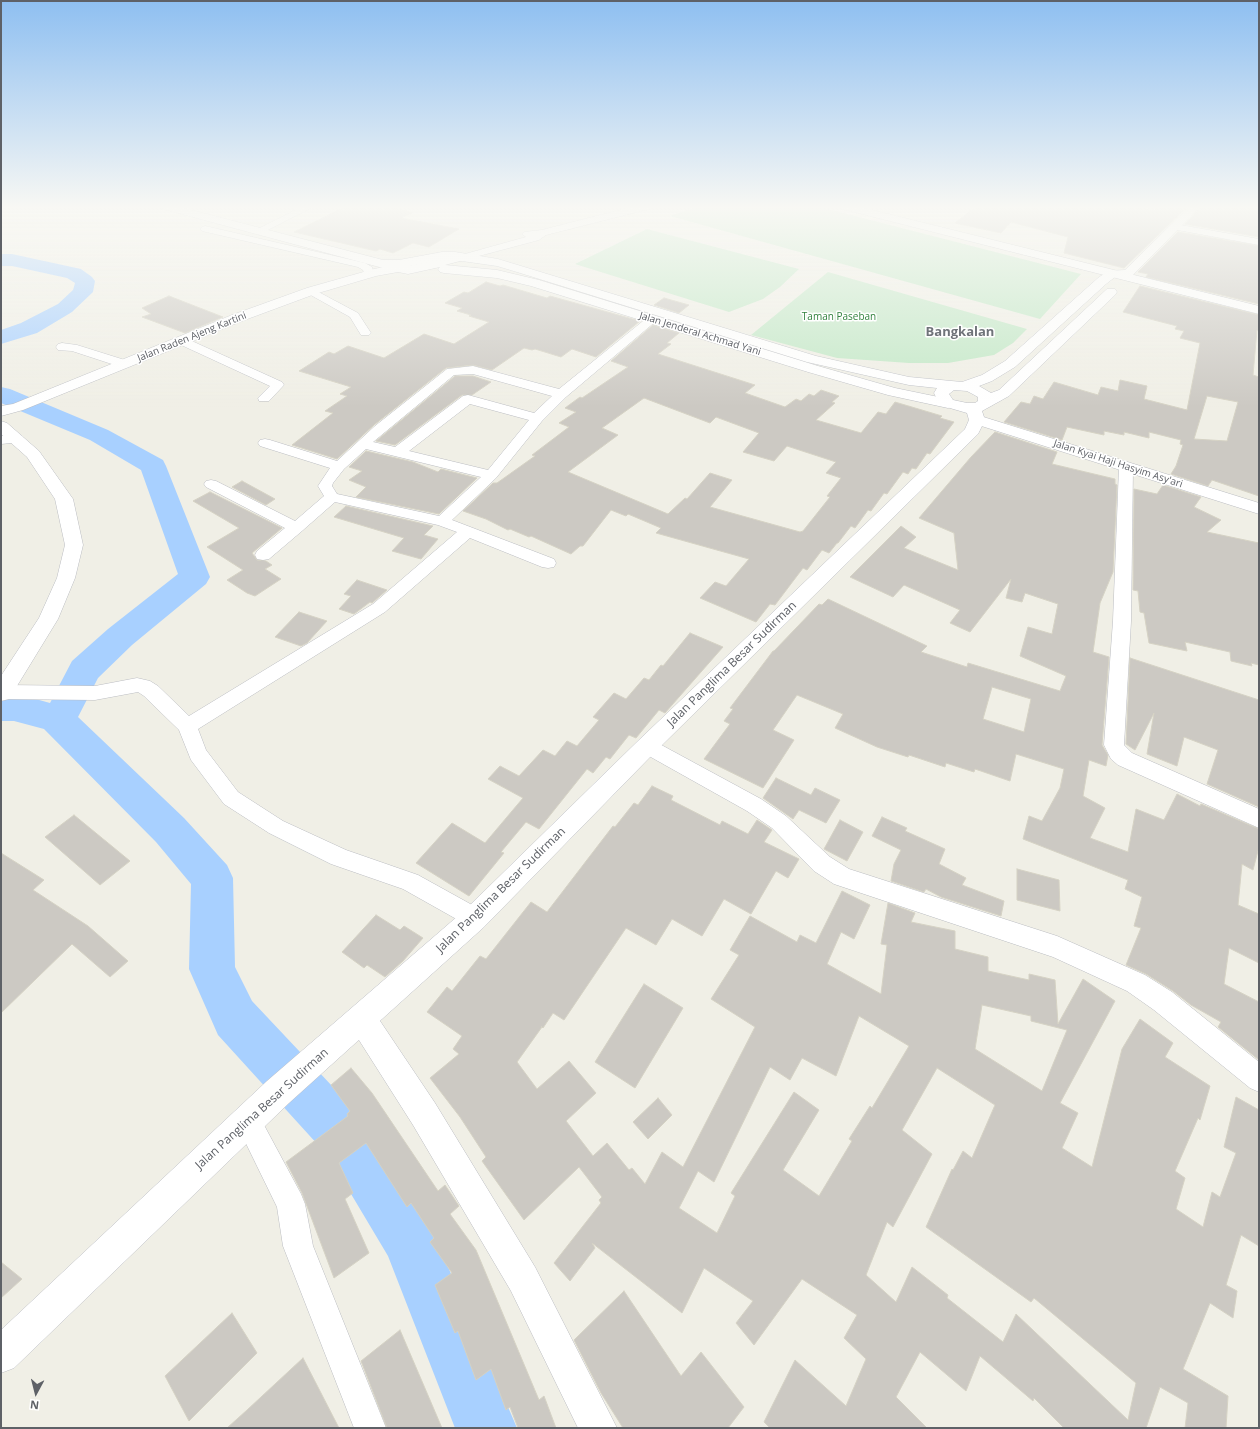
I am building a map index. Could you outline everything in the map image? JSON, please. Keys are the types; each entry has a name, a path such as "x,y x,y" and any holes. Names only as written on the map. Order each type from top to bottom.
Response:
{"main road":[{"name":"Jalan Raden Ajeng Kartini","path":"1,420 11,409 237,318 311,291 368,274"},
{"name":"Jalan Jenderal Achmad Yani","path":"494,274 535,283 813,369 893,392 948,403"},
{"name":"Jalan Jenderal Achmad Yani","path":"537,274 812,359 909,381 958,386"},
{"path":"948,403 944,400 941,393 946,388 958,386 998,372 1102,281 1112,274 1128,275 1259,310"},
{"path":"979,410 1004,392 1063,338 1128,275"},
{"path":"1045,332 1063,338"},
{"path":"958,386 981,392 986,398 979,410"},
{"name":"Jalan Kyai Haji Hasyim Asy'ari","path":"948,403 960,407 979,410 1126,467 1259,509"},
{"name":"Jalan Panglima Besar Sudirman","path":"3,1352 278,1092 332,1046 475,918 647,746 972,431 979,410"},
{"path":"1,426 9,440 33,454 64,499 74,545 66,578 48,619 1,693"},
{"path":"362,1019 424,1114 523,1280 598,1428"}],"street":[{"path":"311,291 354,315 365,333"},
{"path":"442,521 491,475 537,418 561,394 652,318"},
{"path":"183,341 278,385 264,398"},
{"path":"62,347 73,348 124,364"},
{"path":"548,563 442,521 332,497 325,486 339,466 397,415 453,371 473,370 561,394"},
{"path":"398,452 468,399 537,418"},
{"path":"266,443 339,466"},
{"path":"364,444 491,475"},
{"path":"1126,467 1122,621 1114,745 1118,754 1125,759 1259,819"},
{"path":"211,484 297,528"},
{"path":"263,555 297,528 332,497"},
{"path":"187,726 379,608 468,531"},
{"path":"1,693 95,693 137,685 143,686 151,691 187,726 198,754 231,798 276,827 339,857 410,882 475,918"},
{"path":"647,746 754,805 779,822 822,864 842,877 1057,947 1136,983 1163,1001 1259,1078"},
{"path":"248,1121 291,1204 298,1246 370,1428"}],"green space":[{"path":"606,274 794,274 780,287 763,299 729,312"},
{"name":"Taman Paseban","path":"826,274 834,274 1027,329 1013,343 994,355 948,363 909,363 837,358 751,335"},
{"path":"877,274 1081,274 1040,319"}],"building":[{"path":"1146,274 1259,274 1259,304 1146,277 1148,274"},
{"path":"486,282 500,286 503,285 547,298 550,296 640,321 596,357 572,349 561,357 535,349 532,350 524,348 492,370 473,365 446,368 374,425 337,459 292,445 333,413 325,411 347,396 340,394 351,387 299,371 329,352 334,354 348,346 384,358 424,334 454,344 489,322 457,311 462,308 445,303 464,292 468,293"},
{"path":"1140,286 1259,315 1259,331 1257,330 1253,375 1259,377 1259,496 1212,480 1208,486 1171,474 1176,466 1183,445 1180,444 1181,440 1149,432 1149,438 1124,432 1124,435 1104,431 1104,435 1067,427 1062,440 1004,422 1021,402 1030,404 1034,396 1043,399 1054,382 1098,395 1101,387 1118,391 1120,380 1147,386 1144,399 1187,410 1200,343 1180,338 1184,331 1175,329 1177,326 1123,312","holes":["1207,396 1238,402 1227,441 1194,439"]},
{"path":"169,296 223,317 185,333 142,317 151,314 142,308"},
{"path":"664,298 689,305 679,313 654,305"},
{"path":"653,325 679,333 667,343 671,344 658,354 755,385 745,393 785,407 796,399 801,401 809,394 814,396 821,390 839,396 832,402 835,403 816,420 861,433 878,412 886,414 895,402 942,416 940,418 954,422 930,454 927,453 916,469 912,468 908,474 903,472 887,494 884,493 871,511 868,510 855,528 851,526 829,553 822,550 807,570 803,568 775,605 770,604 756,622 700,598 715,582 726,586 749,559 656,533 661,528 628,514 626,516 611,510 583,546 580,546 571,554 531,536 529,537 510,529 508,530 486,519 463,511 493,483 497,483 535,456 532,455 569,427 559,423 576,412 565,408 628,367 611,361","holes":["644,398 710,423 716,417 759,433 743,452 774,461 787,446 836,462 826,473 841,478 827,496 830,497 803,531 800,532 710,507 732,480 710,473 687,499 685,498 668,514 568,472 618,435 602,428"]},
{"path":"455,376 473,376 491,382 472,395 462,395 395,445 376,441"},
{"path":"995,432 1057,452 1052,464 1115,479 1115,484 1117,485 1113,572 1100,603 1093,652 1109,657 1102,745 1108,755 1106,766 1089,760 1083,796 1105,808 1090,838 1128,852 1136,809 1164,820 1177,794 1200,806 1201,804 1259,829 1259,847 1253,870 1242,864 1238,905 1259,914 1259,963 1229,948 1224,984 1259,1002 1259,1060 1218,1027 1221,1022 1191,1005 1173,991 1146,974 1126,965 1141,928 1134,926 1142,897 1125,889 1128,880 1023,839 1029,816 1042,821 1060,788 1064,769 1016,754 1010,781 975,769 974,772 946,763 945,767 909,755 908,757 877,747 835,728 843,714 797,695 773,730 794,740 763,788 704,759 730,724 724,721 733,709 730,708 773,651 819,604 822,605 828,599 927,646 921,652 967,667 968,663 1060,691 1066,676 1020,656 1028,627 1052,634 1058,604 1025,593 1022,602 1006,598 1011,579 970,632 950,623 960,610 904,585 893,597 850,577 901,526 916,537 904,548 958,570 954,533 919,518 971,457","holes":["992,687 1031,699 1024,732 983,719"]},
{"path":"366,451 413,462 438,472 441,469 477,478 439,514 356,497 366,487 349,480 362,471 349,467"},
{"path":"242,481 275,499 266,505 232,487"},
{"path":"1163,485 1201,497 1194,507 1221,520 1207,532 1259,543 1259,665 1251,663 1252,666 1231,661 1230,652 1185,642 1187,651 1149,643 1144,613 1140,612 1138,591 1133,590 1134,489 1157,494"},
{"path":"210,492 282,528 252,553 257,560 266,561 272,565 265,569 281,579 255,596 247,593 227,580 243,570 207,547 239,528 193,501"},
{"path":"346,506 433,526 424,535 438,539 421,559 392,551 404,538 334,517"},
{"path":"357,580 387,590 372,603 370,602 354,614 339,609 351,596 344,594"},
{"path":"299,612 327,621 307,643 301,646 275,637"},
{"path":"690,633 723,647 665,713 659,710 636,738 629,735 610,759 606,757 593,773 587,769 539,829 526,822 501,852 504,853 469,896 416,863 452,823 485,843 523,798 488,779 500,766 519,776 543,750 555,756 567,741 577,746 599,720 593,717 614,693 626,699 644,678 649,680 661,665 663,666"},
{"path":"1130,658 1259,700 1259,807 1207,784 1218,750 1184,737 1177,766 1147,754 1154,713 1135,750 1126,744"},
{"path":"776,778 811,795 815,788 840,800 826,823 799,810 793,819 763,798"},
{"path":"652,786 673,796 671,800 720,825 722,821 748,834 757,820 772,830 764,842 799,859 788,878 776,871 751,914 724,899 702,936 672,919 656,945 626,928 564,1020 553,1013 543,1028 542,1027 517,1062 537,1089 569,1061 596,1093 566,1121 593,1156 607,1143 629,1170 632,1168 645,1184 662,1152 683,1167 755,1027 711,999 739,955 730,950 750,916 797,942 800,935 816,943 842,891 870,905 854,939 841,932 827,964 881,994 887,945 881,944 888,903 915,913 911,922 955,931 955,949 988,957 988,971 1029,980 1029,974 1055,980 1058,1024 1083,979 1115,1001 1060,1103 1078,1113 1062,1148 1092,1167 1122,1049 1140,1019 1173,1043 1165,1057 1210,1086 1200,1120 1198,1118 1175,1171 1185,1178 1176,1209 1203,1227 1212,1192 1220,1197 1236,1153 1224,1147 1236,1097 1259,1110 1259,1246 1241,1235 1226,1285 1237,1291 1233,1318 1210,1303 1183,1369 1228,1396 1226,1428 1185,1428 1188,1403 1160,1387 1146,1428 1064,1428 1034,1398 1033,1401 980,1356 966,1391 920,1352 896,1397 927,1428 770,1428 764,1422 795,1360 846,1406 866,1359 844,1338 857,1315 802,1279 754,1345 736,1323 753,1301 704,1268 682,1313 592,1243 595,1248 570,1281 554,1263 601,1203 599,1200 602,1197 579,1167 524,1220 482,1161 486,1157 460,1117 430,1078 459,1054 453,1049 462,1036 427,1012 447,987 452,991 480,956 486,959 531,902 547,912 613,826 615,827 634,803 638,805","holes":["982,1005 1031,1016 1031,1021 1067,1030 1042,1091 975,1049","859,1016 909,1046 872,1108 870,1106 849,1139 852,1141 819,1196 783,1170 819,1110 794,1092 731,1193 735,1196 717,1233 679,1208 698,1171 714,1182 770,1067 790,1080 802,1058 836,1076","937,1068 995,1105 972,1158 963,1151 953,1170 952,1169 926,1227 1031,1302 1034,1298 1136,1383 1128,1420 1016,1314 1003,1342 947,1298 948,1295 912,1267 896,1302 866,1275 887,1222 893,1227 932,1154 902,1130"]},
{"path":"74,815 130,861 100,885 45,837"},
{"path":"882,817 907,828 905,831 945,849 939,864 966,878 962,885 1004,901 1001,916 941,897 926,889 924,892 891,881 894,864 901,850 872,836"},
{"path":"840,820 863,832 847,861 824,849"},
{"path":"1,853 44,880 33,890 88,926 128,961 110,977 72,944 1,1013"},
{"path":"1017,869 1059,880 1060,911 1017,900"},
{"path":"376,915 400,930 404,926 423,938 403,961 385,977 367,965 364,968 342,952"},
{"path":"644,984 683,1008 635,1088 595,1062"},
{"path":"351,1068 372,1093 438,1191 445,1185 459,1206 450,1214 476,1250 539,1400 544,1396 556,1428 518,1428 510,1407 506,1410 491,1369 476,1380 458,1331 455,1333 435,1285 452,1273 430,1242 434,1238 411,1203 407,1207 366,1143 339,1163 353,1193 345,1199 369,1253 334,1278 302,1193 286,1162 348,1116 347,1114 350,1111 331,1085"},
{"path":"658,1098 672,1115 648,1139 633,1122"},
{"path":"1,1262 22,1279 1,1298"},
{"path":"624,1291 681,1376 701,1352 744,1407 728,1428 623,1428 601,1393 574,1340"},
{"path":"232,1313 257,1353 189,1421 165,1376"},
{"path":"400,1330 442,1428 387,1428 361,1361"},
{"path":"303,1358 339,1428 227,1428 247,1410"}],"waterway":[{"path":"1,337 29,328 65,308 83,292 85,281 75,274"},
{"path":"1,394 99,435 153,466 195,577 120,637 84,670 62,714 56,718"},
{"path":"1,707 14,707 56,718"},
{"path":"56,718 170,830 212,878 212,969 235,1018 347,1139 409,1239 486,1428"}],"district":[{"name":"Bangkalan","path":"960,332"}]}
